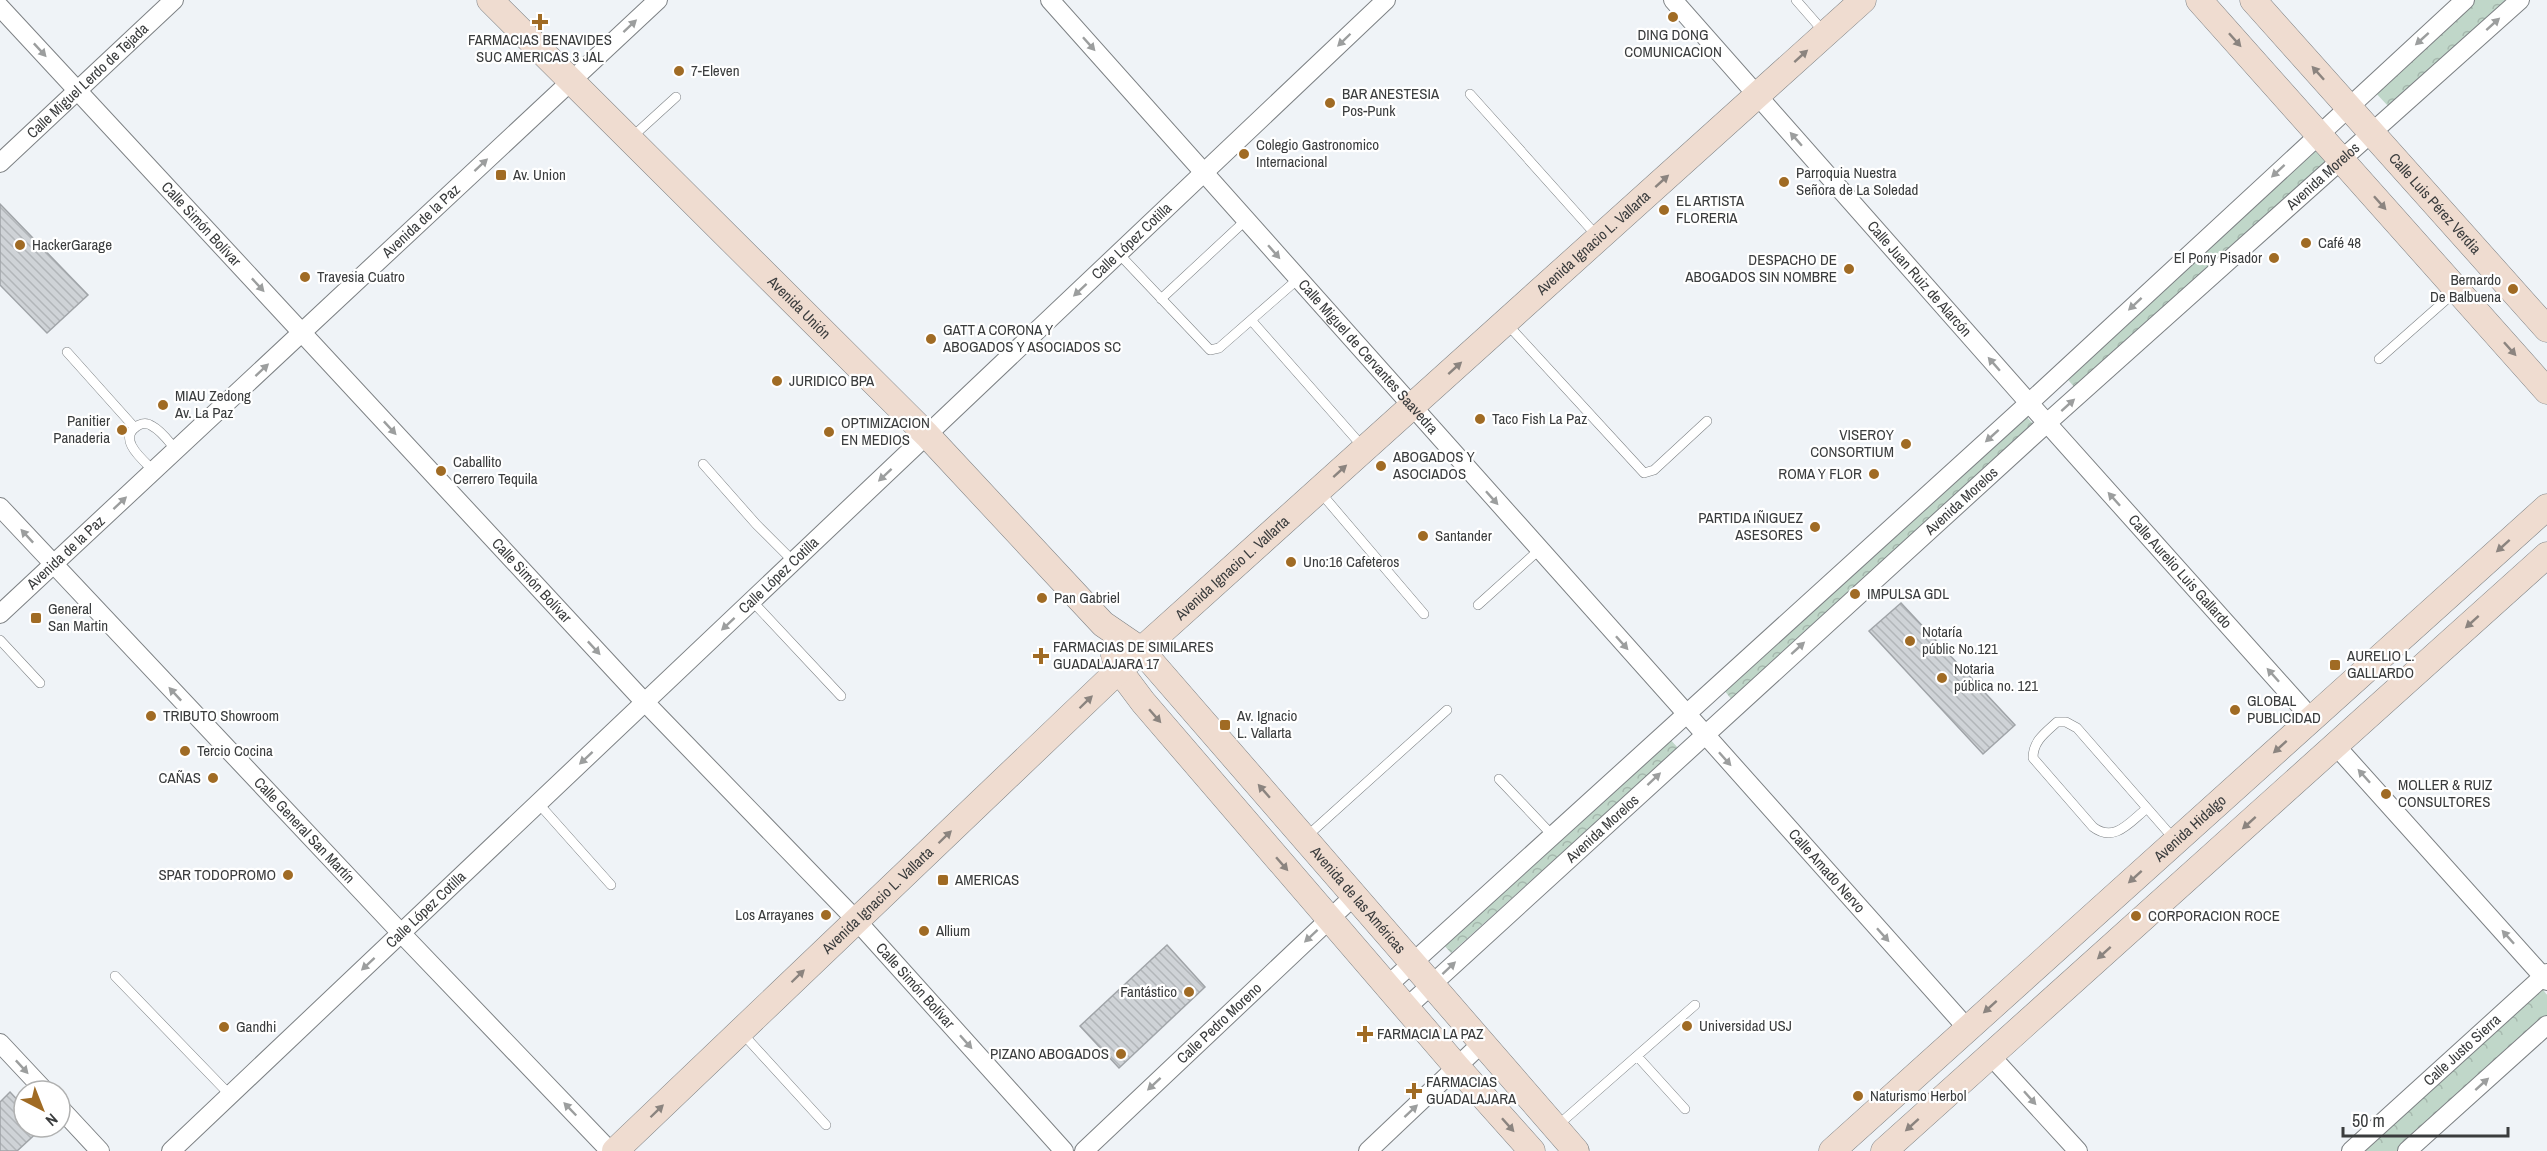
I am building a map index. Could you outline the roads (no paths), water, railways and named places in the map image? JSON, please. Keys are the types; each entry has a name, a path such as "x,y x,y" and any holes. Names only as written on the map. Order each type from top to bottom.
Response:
{"main road":[{"name":"Avenida Unión","path":"490,0 927,435 1103,624 1141,650"},
{"name":"Avenida Ignacio L. Vallarta","path":"613,1151 1119,670 1863,0"},
{"path":"2199,0 2547,391"},
{"name":"Calle Luis Pérez Verdia","path":"2253,0 2547,328"},
{"name":"Avenida Hidalgo","path":"1832,1151 2547,507"},
{"path":"1884,1151 2547,555"},
{"name":"Avenida Unión","path":"1103,624 1119,670"},
{"name":"Avenida de las Américas","path":"1141,650 1576,1151"},
{"path":"1119,670 1143,702 1532,1151"}],"street":[{"name":"Calle Miguel Lerdo de Tejada","path":"0,163 174,0"},
{"name":"Avenida de la Paz","path":"0,614 658,0"},
{"name":"Calle Miguel de Cervantes Saavedra","path":"1050,0 1686,715"},
{"name":"Calle López Cotilla","path":"171,1151 1386,0"},
{"name":"Calle Juan Ruiz de Alarcón","path":"1673,0 2047,423"},
{"name":"Avenida Morelos","path":"1387,986 2029,403 2318,133 2465,0"},
{"name":"Avenida Morelos","path":"1406,1008 1703,734 2520,0"},
{"name":"Calle Simón Bolívar","path":"0,7 645,702 857,921 1064,1151"},
{"name":"Calle Aurelio Luis Gallardo","path":"2047,423 2312,718"},
{"name":"Calle General San Martín","path":"0,507 401,933 613,1151"},
{"name":"Calle Amado Nervo","path":"1686,715 1967,1028"},
{"path":"2336,746 2546,977"},
{"name":"Calle Pedro Moreno","path":"1084,1151 1354,896"},
{"name":"Calle Justo Sierra","path":"2351,1151 2546,977"},
{"path":"2407,1151 2547,1025"},
{"path":"0,1043 34,1079"},
{"path":"1368,1151 1482,1044"},
{"path":"1990,1055 2078,1151"},
{"path":"72,1121 100,1151"}],"lane":[{"path":"1796,0 1825,34"},
{"path":"1470,94 1598,238"},
{"path":"631,138 676,97"},
{"path":"1161,299 1246,220"},
{"path":"1119,254 1210,350 1220,348 1298,279"},
{"path":"2379,359 2458,290"},
{"path":"1251,320 1364,449"},
{"path":"1505,322 1644,472 1654,470 1707,421"},
{"path":"66,352 135,428"},
{"path":"154,471 130,444 129,436 135,428 142,423 151,425 176,450"},
{"path":"703,464 756,524 794,562"},
{"path":"1319,490 1424,614"},
{"path":"1478,605 1539,550"},
{"path":"752,601 841,696"},
{"path":"0,640 40,683"},
{"path":"1304,838 1447,710"},
{"path":"2146,809 2118,832 2109,835 2100,832 2092,827 2033,758 2033,748 2057,722 2066,722 2077,728 2175,841"},
{"path":"1499,778 1553,836"},
{"path":"538,803 611,885"},
{"path":"115,976 230,1095"},
{"path":"1556,1128 1695,1005"},
{"path":"741,1031 826,1125"},
{"path":"1637,1056 1685,1109"}],"place":[{"name":"DING DONG COMUNICACION","path":"1673,17"},
{"name":"FARMACIAS BENAVIDES SUC AMERICAS 3 JAL","path":"540,22"},
{"name":"7-Eleven","path":"679,71"},
{"name":"BAR ANESTESIA Pos-Punk","path":"1330,103"},
{"name":"Colegio Gastronomico Internacional","path":"1244,154"},
{"name":"Av. Union","path":"501,175"},
{"name":"Parroquia Nuestra Señora de La Soledad","path":"1784,182"},
{"name":"EL ARTISTA FLORERIA","path":"1664,210"},
{"name":"Café 48","path":"2306,243"},
{"name":"HackerGarage","path":"20,245"},
{"name":"El Pony Pisador","path":"2274,258"},
{"name":"DESPACHO DE ABOGADOS SIN NOMBRE","path":"1849,269"},
{"name":"Travesia Cuatro","path":"305,277"},
{"name":"Bernardo De Balbuena","path":"2513,289"},
{"name":"GATT A CORONA Y ABOGADOS Y ASOCIADOS SC","path":"931,339"},
{"name":"JURIDICO BPA","path":"777,381"},
{"name":"MIAU Zedong Av. La Paz","path":"163,405"},
{"name":"Taco Fish La Paz","path":"1480,419"},
{"name":"Panitier Panaderia","path":"122,430"},
{"name":"OPTIMIZACION EN MEDIOS","path":"829,432"},
{"name":"VISEROY CONSORTIUM","path":"1906,444"},
{"name":"ABOGADOS Y ASOCIADOS","path":"1381,466"},
{"name":"Caballito Cerrero Tequila","path":"441,471"},
{"name":"ROMA Y FLOR","path":"1874,474"},
{"name":"PARTIDA IÑIGUEZ ASESORES","path":"1815,527"},
{"name":"Santander","path":"1423,536"},
{"name":"Uno:16 Cafeteros","path":"1291,562"},
{"name":"IMPULSA GDL","path":"1855,594"},
{"name":"Pan Gabriel","path":"1042,598"},
{"name":"General San Martin","path":"36,618"},
{"name":"Notaría públic No.121","path":"1910,641"},
{"name":"FARMACIAS DE SIMILARES GUADALAJARA 17","path":"1041,656"},
{"name":"AURELIO L. GALLARDO","path":"2335,665"},
{"name":"Notaria pública no. 121","path":"1942,678"},
{"name":"GLOBAL PUBLICIDAD","path":"2235,710"},
{"name":"TRIBUTO Showroom","path":"151,716"},
{"name":"Av. Ignacio L. Vallarta","path":"1225,725"},
{"name":"Tercio Cocina","path":"185,751"},
{"name":"CAÑAS","path":"213,778"},
{"name":"MOLLER & RUIZ CONSULTORES","path":"2386,794"},
{"name":"SPAR TODOPROMO","path":"288,875"},
{"name":"AMERICAS","path":"943,880"},
{"name":"Los Arrayanes","path":"826,915"},
{"name":"CORPORACION ROCE","path":"2136,916"},
{"name":"Allium","path":"924,931"},
{"name":"Fantástico","path":"1189,992"},
{"name":"Universidad USJ","path":"1687,1026"},
{"name":"Gandhi","path":"224,1027"},
{"name":"FARMACIA LA PAZ","path":"1365,1034"},
{"name":"PIZANO ABOGADOS","path":"1121,1054"},
{"name":"FARMACIAS GUADALAJARA","path":"1414,1091"},
{"name":"Naturismo Herbol","path":"1858,1096"}]}
